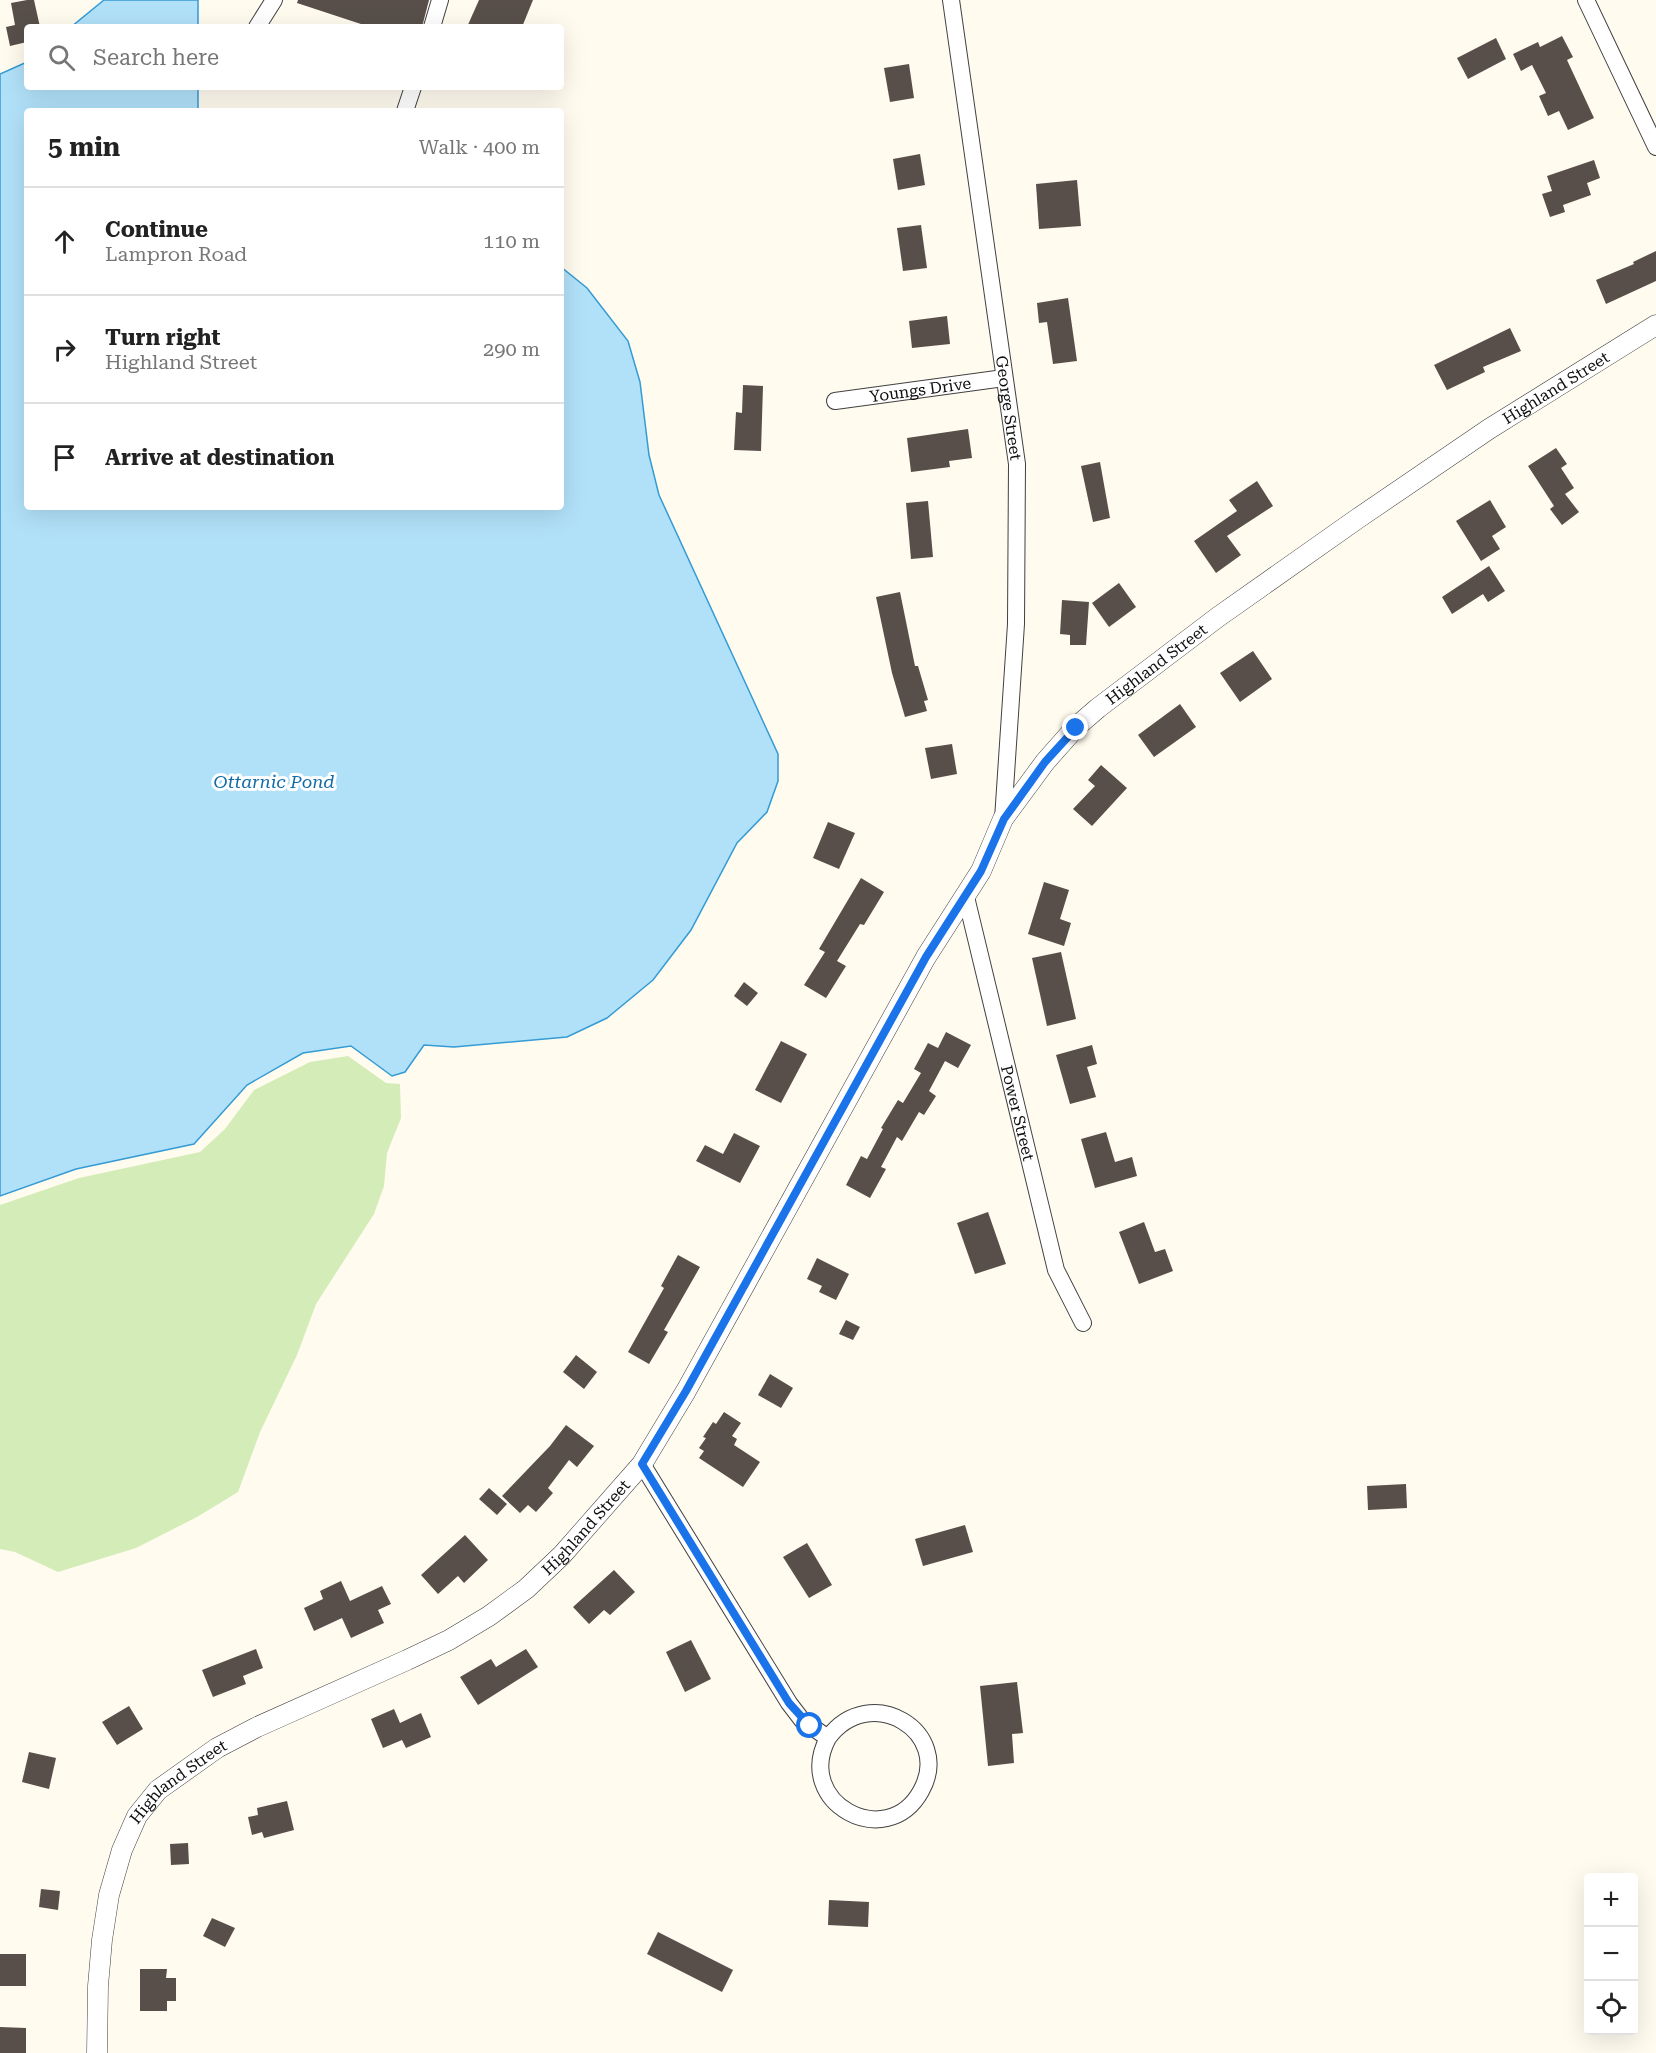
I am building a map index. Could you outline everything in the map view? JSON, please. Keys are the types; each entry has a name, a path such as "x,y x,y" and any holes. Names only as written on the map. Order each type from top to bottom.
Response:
{"street":[{"path":"258,24 274,0"},
{"path":"433,24 440,0"},
{"name":"George Street","path":"951,0 1017,464 1016,624 1004,819"},
{"path":"1586,0 1656,147"},
{"path":"406,108 412,90"},
{"name":"Highland Street","path":"98,2053 100,1967 109,1895 122,1850 137,1816 158,1790 217,1748 257,1727 449,1640 489,1616 526,1589 562,1555 642,1464 686,1391 926,957 981,871 1004,819 1045,762 1076,728 1218,617 1489,429 1656,325"},
{"name":"Youngs Drive","path":"835,401 1004,378"},
{"name":"Power Street","path":"966,897 1056,1270 1083,1323"},
{"path":"642,1464 789,1703 802,1720 828,1738"},
{"path":"864,1713 882,1713 899,1718 918,1735 925,1750 927,1775 921,1791 904,1809 889,1817 872,1819 848,1813 829,1796 822,1780 820,1759 828,1738 847,1719 864,1713"}],"green space":[{"path":"348,1056 386,1083 400,1084 401,1118 387,1153 384,1186 374,1214 316,1304 297,1355 260,1432 238,1492 197,1517 136,1548 58,1572 15,1552 0,1549 0,1205 79,1178 200,1152 225,1129 254,1090 310,1062"}],"water":[{"path":"104,0 198,0 198,24 75,24"},
{"name":"Ottarnic Pond","path":"24,63 24,90 198,90 198,108 24,108 24,510 564,510 564,269 587,288 628,341 640,382 649,455 659,495 778,754 778,781 767,812 737,843 691,930 653,980 607,1018 567,1037 454,1047 424,1045 405,1072 392,1076 351,1046 303,1053 247,1085 194,1144 76,1169 0,1196 0,74"}],"building":[{"path":"34,0 39,24 24,24 24,43 10,46 6,27 15,25 11,3"},
{"path":"298,0 429,0 423,24 361,24 297,3"},
{"path":"479,0 533,0 523,24 468,24"},
{"path":"1562,36 1573,57 1567,60 1594,118 1568,130 1559,111 1548,116 1539,96 1546,93 1532,65 1521,71 1513,54 1538,42 1540,47"},
{"path":"1496,38 1506,59 1468,79 1457,58"},
{"path":"909,64 914,98 890,102 884,68"},
{"path":"920,154 925,185 898,190 893,159"},
{"path":"1594,160 1600,178 1587,183 1591,195 1563,205 1565,212 1550,217 1542,194 1552,191 1547,176"},
{"path":"1077,180 1081,226 1039,229 1036,184"},
{"path":"921,225 927,268 903,271 897,228"},
{"path":"1656,251 1656,281 1606,304 1596,280 1634,264 1633,262"},
{"path":"1068,298 1077,361 1053,364 1047,322 1039,323 1037,303"},
{"path":"947,316 950,344 912,348 909,321"},
{"path":"1510,328 1521,351 1483,367 1485,372 1447,390 1434,365"},
{"path":"743,385 763,386 761,451 734,450 736,412 742,413"},
{"path":"968,429 972,458 949,461 950,467 911,472 907,438"},
{"path":"1556,448 1567,464 1561,468 1574,488 1565,494 1579,512 1562,525 1550,509 1554,506 1528,466"},
{"path":"1100,462 1110,518 1093,522 1081,466"},
{"path":"1257,481 1273,506 1227,536 1241,555 1216,573 1194,541 1237,511 1229,500"},
{"path":"1490,500 1506,527 1492,536 1500,549 1481,561 1456,521"},
{"path":"928,501 933,557 911,559 906,503"},
{"path":"1489,566 1505,591 1488,602 1483,594 1452,614 1442,597"},
{"path":"1119,583 1136,607 1109,627 1092,603"},
{"path":"900,592 915,666 918,666 928,700 924,701 927,711 905,717 892,673 876,597"},
{"path":"1062,600 1089,602 1086,645 1070,645 1070,635 1060,634"},
{"path":"1253,651 1272,679 1240,702 1220,673"},
{"path":"1180,704 1196,727 1154,757 1138,735"},
{"path":"952,744 957,774 931,779 925,748"},
{"path":"1101,765 1127,788 1092,826 1073,809 1095,786 1088,780"},
{"path":"828,822 855,833 839,869 813,858"},
{"path":"861,878 884,892 864,925 860,924 837,961 846,966 826,998 804,985 825,952 819,949"},
{"path":"1044,882 1069,890 1060,919 1071,923 1064,946 1028,934"},
{"path":"1061,952 1076,1019 1047,1026 1032,958"},
{"path":"744,982 758,993 747,1006 734,996"},
{"path":"946,1032 971,1045 958,1068 945,1061 929,1091 936,1096 924,1115 919,1112 902,1141 897,1137 881,1167 886,1169 870,1198 846,1185 861,1156 867,1159 883,1129 881,1128 898,1100 903,1103 921,1073 914,1069 928,1043 938,1048"},
{"path":"781,1041 807,1054 781,1103 755,1090"},
{"path":"1092,1045 1097,1064 1087,1067 1096,1097 1070,1104 1056,1055"},
{"path":"1106,1132 1115,1162 1132,1157 1137,1176 1095,1188 1081,1139"},
{"path":"734,1133 760,1146 740,1183 696,1161 705,1145 723,1154"},
{"path":"988,1212 1006,1264 975,1274 957,1223"},
{"path":"1144,1222 1155,1252 1165,1249 1173,1271 1139,1284 1119,1232"},
{"path":"678,1255 700,1267 664,1330 668,1332 649,1364 628,1352 664,1288 661,1286"},
{"path":"817,1258 849,1274 836,1300 819,1292 822,1286 807,1279"},
{"path":"846,1320 860,1327 853,1340 839,1334"},
{"path":"576,1355 597,1372 584,1389 563,1372"},
{"path":"770,1374 793,1388 781,1408 758,1395"},
{"path":"724,1412 741,1423 732,1436 737,1439 734,1445 760,1462 743,1487 699,1458 704,1451 699,1448 706,1438 703,1437 713,1422 716,1424"},
{"path":"566,1425 594,1446 577,1467 569,1460 548,1488 553,1493 536,1512 528,1505 520,1513 502,1496 550,1446"},
{"path":"1406,1484 1407,1508 1368,1510 1367,1486"},
{"path":"489,1488 507,1504 497,1515 479,1499"},
{"path":"965,1525 973,1552 923,1566 915,1539"},
{"path":"465,1535 488,1560 464,1583 458,1576 438,1594 421,1575"},
{"path":"807,1543 832,1585 809,1598 783,1557"},
{"path":"614,1570 635,1592 610,1615 604,1610 589,1624 573,1607"},
{"path":"341,1581 350,1601 382,1586 391,1604 378,1610 384,1623 351,1638 342,1618 314,1631 304,1608 323,1599 320,1591"},
{"path":"691,1640 711,1679 685,1692 666,1652"},
{"path":"256,1649 263,1668 243,1676 246,1684 213,1697 202,1670"},
{"path":"526,1649 538,1667 478,1705 460,1677 491,1659 496,1667"},
{"path":"1017,1682 1023,1733 1012,1734 1014,1763 988,1766 980,1686"},
{"path":"129,1706 143,1729 117,1745 102,1722"},
{"path":"394,1709 400,1723 421,1713 431,1737 406,1748 402,1740 383,1748 371,1719"},
{"path":"29,1752 56,1758 49,1789 22,1782"},
{"path":"287,1801 294,1830 264,1838 262,1832 252,1835 248,1817 258,1815 257,1808"},
{"path":"188,1843 189,1864 171,1865 170,1844"},
{"path":"41,1889 60,1891 58,1910 39,1907"},
{"path":"829,1900 869,1902 868,1927 828,1925"},
{"path":"212,1918 235,1928 225,1947 203,1936"},
{"path":"658,1932 733,1970 722,1992 647,1954"},
{"path":"0,1954 26,1954 26,1986 0,1986"},
{"path":"140,1969 167,1969 166,1978 176,1978 176,2001 167,2001 167,2011 140,2011"},
{"path":"0,2027 26,2028 26,2053 0,2053"}],"route":[{"path":"810,1726 802,1720 789,1703 642,1464 686,1391 926,957 981,871 1004,819 1045,762 1076,728"}]}
